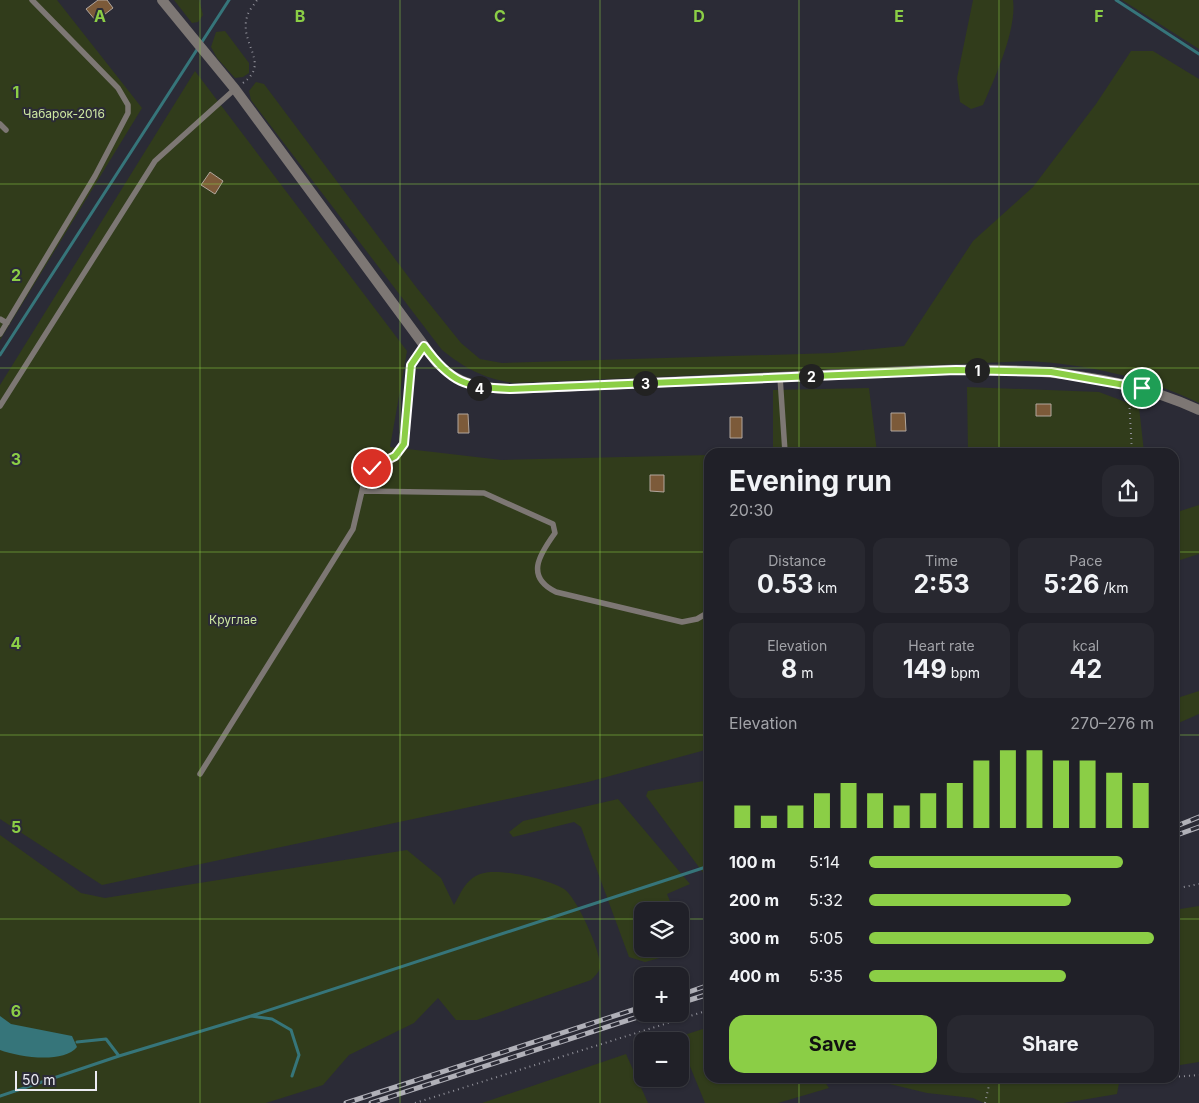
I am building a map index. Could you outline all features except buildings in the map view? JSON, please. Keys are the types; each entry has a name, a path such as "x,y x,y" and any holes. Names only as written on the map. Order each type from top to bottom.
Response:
{"street":[{"path":"162,0 235,89 424,346 450,376 480,388 510,389 956,370 1051,372 1133,386 1199,410"}],"lane":[{"path":"0,334 95,176 128,113 128,105 118,88 32,0"},
{"path":"0,406 155,161 235,89"},
{"path":"0,124 6,130"},
{"path":"0,319 7,323"},
{"path":"200,774 353,529 366,474 395,456 404,444 411,365 424,346"},
{"path":"780,377 785,448"},
{"path":"363,491 484,493 553,524 556,533 541,553 538,565 539,579 543,586 556,592 682,622 697,619 704,615"}],"path":[{"path":"235,89 253,76 255,68 255,60 246,29 247,16 257,0"},
{"path":"1132,448 1128,398 1133,386"},
{"path":"1179,888 1199,884"},
{"path":"415,1103 704,1012"},
{"path":"1179,1077 1199,1076"},
{"path":"985,1103 990,1083"}],"green space":[{"name":"Чабарок-2016","path":"0,0 57,0 142,108 0,340"},
{"path":"174,0 199,0 203,15 198,22 192,23"},
{"path":"973,0 1013,0 1013,12 1012,25 1004,53 988,94 983,105 971,109 960,102 957,78"},
{"path":"1122,0 1199,0 1199,49"},
{"path":"225,31 249,63 249,73 243,77 235,78 217,58 211,47 216,32"},
{"path":"1131,51 1153,51 1199,79 1199,403 1158,386 1115,373 1071,365 1027,361 513,383 493,378 467,367 442,350 251,100 249,91 256,82 264,84 416,287 461,343 480,359 502,363 833,353 904,346 973,241 1033,187 1096,104"},
{"name":"Круглае","path":"195,71 407,351 390,447 502,460 704,455 704,750 588,782 102,885 0,819 0,385"},
{"path":"967,387 1099,392 1139,407 1144,448 968,448"},
{"path":"869,388 876,448 773,448 773,390"},
{"path":"1199,505 1199,554 1179,560 1179,511"},
{"path":"1199,691 1199,714 1179,723 1179,697"},
{"path":"704,781 704,874 646,796 648,791"},
{"path":"618,799 690,884 667,894 670,902 634,902 634,957 663,957 645,962 629,957 581,827 574,822 513,837 509,832 523,821"},
{"path":"0,835 81,893 105,898 407,850 441,878 454,905 467,883 480,874 498,872 523,875 557,885 569,894 588,926 600,961 600,968 591,980 477,1020 456,1020 438,998 414,1023 349,1055 323,1085 266,1103 0,1103"},
{"path":"1199,906 1199,1062 1179,1065 1179,909"},
{"path":"704,1029 704,1083 826,1083 829,1088 778,1103 705,1103 689,1064 689,1033"},
{"path":"626,1054 634,1072 634,1087 641,1087 648,1103 482,1103"},
{"path":"886,1083 1119,1083 1117,1094 1064,1103 984,1103 973,1098 927,1093"}],"shaded area":[{"path":"0,1016 11,1024 72,1036 77,1047 62,1056 40,1058 0,1050"}],"waterway":[{"path":"0,355 229,0"},
{"path":"1116,0 1199,54"},
{"path":"251,1016 704,868"},
{"path":"0,1096 119,1056 251,1016 272,1019 291,1030 299,1055 292,1076"},
{"path":"77,1042 106,1039 119,1056"}],"railway":[{"path":"1179,825 1199,817"},
{"path":"1179,834 1199,827"},
{"path":"689,992 704,987"},
{"path":"689,1000 704,996"},
{"path":"346,1103 634,1010"},
{"path":"371,1103 634,1018"}],"route":[{"path":"372,468 395,456 404,444 411,365 424,346 450,376 480,388 510,389 956,370 1051,372 1142,388"}]}
